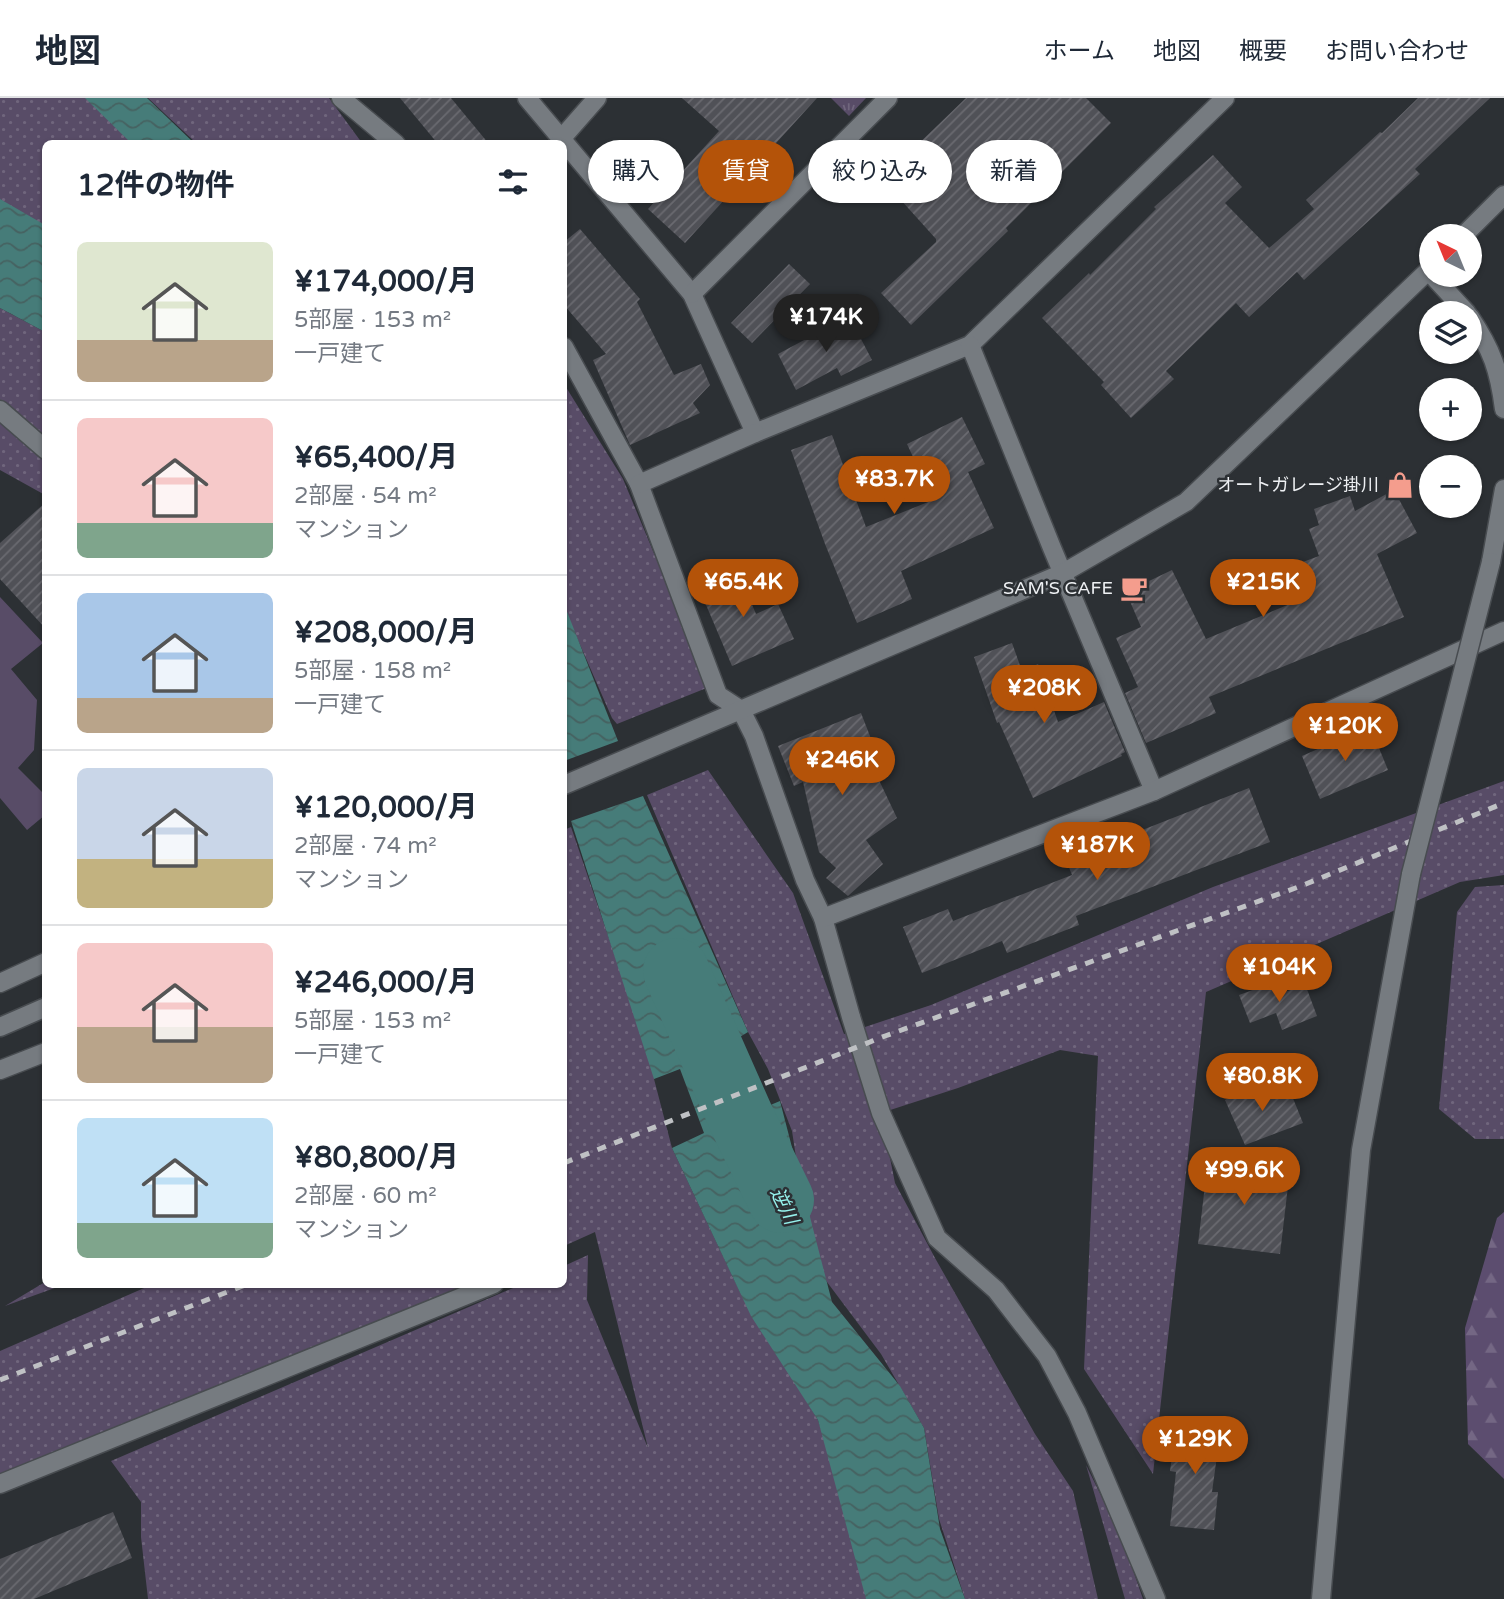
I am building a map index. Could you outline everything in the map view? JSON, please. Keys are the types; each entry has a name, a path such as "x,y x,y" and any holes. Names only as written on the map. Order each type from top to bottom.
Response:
{"street":[{"path":"341,98 391,140"},
{"path":"527,98 561,139 597,98"},
{"path":"692,295 888,98"},
{"path":"639,484 755,433 970,345 1226,98"},
{"path":"567,146 692,295 755,433"},
{"path":"1475,224 1504,195"},
{"path":"567,784 1063,573 1186,502 1419,283"},
{"path":"1444,287 1456,301"},
{"path":"1482,337 1492,352 1504,409"},
{"path":"970,345 1154,790"},
{"path":"567,352 639,484 718,695 741,710 754,736 805,880 823,918 850,1017 881,1113 937,1238 996,1290 1047,1356 1077,1413 1156,1599"},
{"path":"0,410 42,447"},
{"path":"1321,1599 1361,1150 1412,874 1491,562 1504,489"},
{"path":"823,918 1154,790 1504,631"},
{"path":"0,983 42,964"},
{"path":"0,1027 42,1009"},
{"path":"0,1070 42,1054"},
{"path":"0,1484 485,1288"}],"green space":[{"path":"0,98 93,98 131,140 42,140 42,224 0,207"},
{"path":"148,98 329,98 360,140 193,140"},
{"path":"831,98 866,98 849,116"},
{"path":"0,308 42,330 42,493 0,470"},
{"path":"567,389 623,479 698,659 714,685 617,724 567,615"},
{"path":"0,597 42,642 11,669 37,700 34,750 18,768 42,792 42,818 27,830 0,798"},
{"path":"708,770 793,893 844,1034 931,1005 1213,887 1504,781 1504,875 1460,882 1206,992 1153,1474 1084,1369 1098,1056 1060,1050 881,1113 895,1183 1035,1434 1073,1491 1098,1599 965,1599 939,1519 924,1428 881,1354 812,1262 792,1131 768,1069 748,1032 647,795"},
{"path":"571,827 656,1076 654,1079 672,1148 740,1292 818,1420 877,1599 148,1599 141,1537 141,1502 111,1461 513,1288 567,1288 567,1265 588,1255 587,1300 648,1448 595,1232 567,1245 567,829"},
{"path":"1504,885 1504,1139 1475,1139 1439,1109 1457,912 1475,887"},
{"path":"1504,1212 1504,1479 1468,1444 1465,1328 1497,1218"},
{"path":"42,1284 42,1288 55,1288 5,1306"},
{"path":"144,1288 470,1288 0,1475 0,1351"},
{"path":"1086,1465 1122,1538 1143,1599 1125,1599"}],"water":[{"path":"85,98 147,98 191,140 128,140"},
{"path":"0,199 42,223 42,330 0,308"},
{"path":"567,612 618,741 567,760"},
{"path":"643,796 748,1032 707,1057 729,1122 780,1101 832,1302 900,1386 924,1428 940,1529 965,1599 866,1599 818,1420 751,1316 672,1148 704,1133 680,1069 654,1079 571,821"}],"building":[{"path":"400,98 451,98 486,140 435,140"},
{"path":"682,98 817,98 779,140 711,140 719,131"},
{"path":"966,98 1086,98 1111,123 1062,172 1062,140 966,140 966,203 1031,203 1006,228 1008,231 911,325 881,293 936,242 936,239 904,203 952,203 952,140 922,140"},
{"path":"1418,98 1490,98 1415,169 1420,174 1304,280 1297,272 1249,317 1236,303 1166,371 1174,379 1131,418 1101,385 1104,382 1042,318 1089,273 1090,275 1156,209 1154,207 1213,155 1242,187 1225,203 1269,248 1314,209 1306,200"},
{"path":"698,154 698,203 721,203 685,243 648,209 653,203 684,203 684,169"},
{"path":"580,229 640,299 637,302 674,375 701,364 710,385 693,403 700,413 630,445 593,360 606,354 567,308 567,240"},
{"path":"789,264 810,284 752,343 731,323"},
{"path":"849,316 872,360 841,376 837,368 796,390 778,354"},
{"path":"962,417 985,464 968,472 994,528 901,571 912,599 857,623 791,450 832,435 866,527 933,500 907,444"},
{"path":"1394,490 1417,533 1377,554 1404,617 1209,697 1216,713 1146,743 1125,693 1138,687 1116,638 1141,627 1126,592 1172,570 1206,639 1304,598 1292,566 1319,556 1309,529 1319,525 1314,509 1350,496 1355,511"},
{"path":"42,506 42,625 0,579 0,543"},
{"path":"737,569 756,614 778,604 794,639 732,666 698,586"},
{"path":"1012,643 1022,671 1038,664 1058,722 1104,702 1125,752 1122,756 1033,798 999,722 997,723 974,657"},
{"path":"861,713 877,754 868,757 897,818 866,840 883,864 848,896 826,878 836,868 819,852 803,782 794,786 778,746"},
{"path":"1370,726 1388,770 1320,799 1302,756"},
{"path":"1249,788 1270,842 1076,916 1079,925 1007,953 1002,941 922,973 903,927 948,909 953,921 1072,875 1066,860"},
{"path":"1280,980 1285,992 1305,984 1317,1016 1282,1030 1276,1013 1250,1023 1239,995"},
{"path":"1260,1082 1269,1099 1290,1091 1303,1123 1245,1145 1225,1100"},
{"path":"1208,1160 1290,1169 1280,1254 1198,1244"},
{"path":"1177,1422 1221,1427 1212,1492 1218,1492 1214,1530 1170,1526 1176,1472 1170,1471"},
{"path":"113,1512 132,1558 34,1599 0,1599 0,1559"}],"waterway":[{"name":"逆川","path":"676,971 742,1120 781,1200"}],"railway":[{"path":"567,1162 885,1036 1301,886 1504,803"},
{"path":"0,1380 238,1288"}],"place":[{"name":"オートガレージ掛川","path":"1400,485"},
{"name":"SAM'S CAFE","path":"1134,588"}]}
